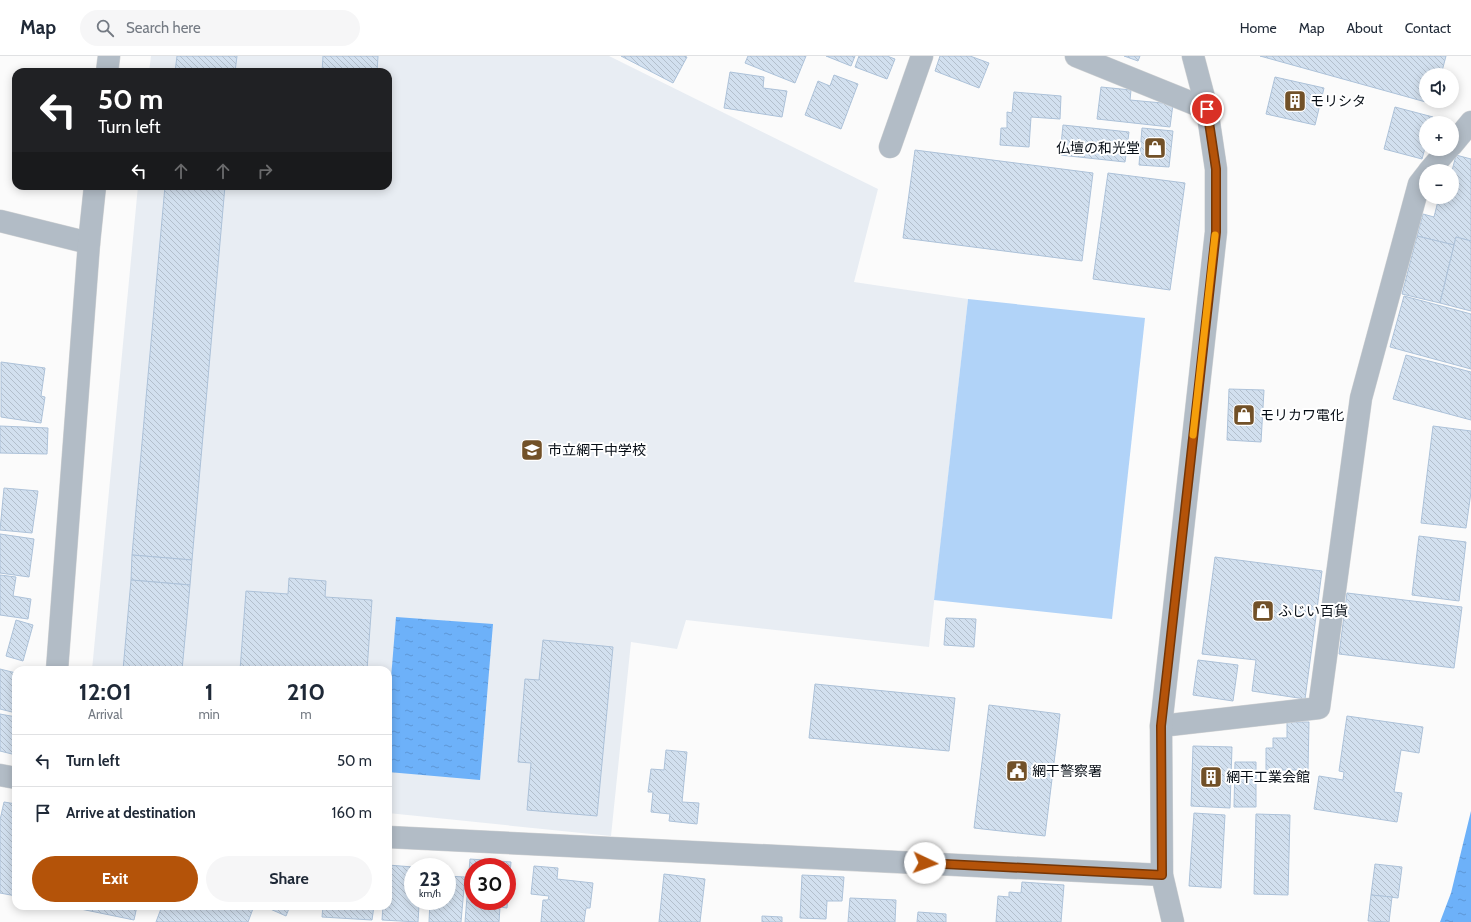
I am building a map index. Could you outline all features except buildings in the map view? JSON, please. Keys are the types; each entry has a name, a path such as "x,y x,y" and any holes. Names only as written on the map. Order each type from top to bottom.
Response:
{"street":[{"path":"108,68 109,56"},
{"path":"890,147 922,56"},
{"path":"1076,56 1207,109"},
{"path":"1173,922 1162,875 1161,726 1216,232 1216,169 1207,109 1196,66 1210,56"},
{"path":"1459,137 1471,122"},
{"path":"1435,164 1442,156"},
{"path":"1161,726 1319,708 1361,398 1419,184"},
{"path":"57,666 89,243 95,190"},
{"path":"0,221 89,243"},
{"path":"0,775 12,777"},
{"path":"392,837 1162,875"}],"shaded area":[{"name":"市立網干中学校","path":"151,56 609,56 878,189 854,282 968,299 929,647 686,620 677,649 631,642 611,836 392,813 392,666 92,666 138,190 392,190 392,68 150,68"},
{"path":"968,299 1145,318 1112,619 934,600"}],"water":[{"path":"396,617 493,624 480,780 392,772 392,666"},
{"path":"1471,811 1471,922 1440,922 1451,893"}],"slow traffic":[{"path":"1193,435 1215,235"}],"place":[{"name":"モリシタ","path":"1295,101"},
{"name":"仏壇の和光堂","path":"1155,148"},
{"name":"モリカワ電化","path":"1244,415"},
{"name":"市立網干中学校","path":"532,450"},
{"name":"ふじい百貨","path":"1263,611"},
{"name":"網干警察署","path":"1017,771"},
{"name":"網干工業会館","path":"1211,777"}],"route":[{"path":"925,863 1162,875 1161,726 1216,232 1216,169 1207,109"}]}
